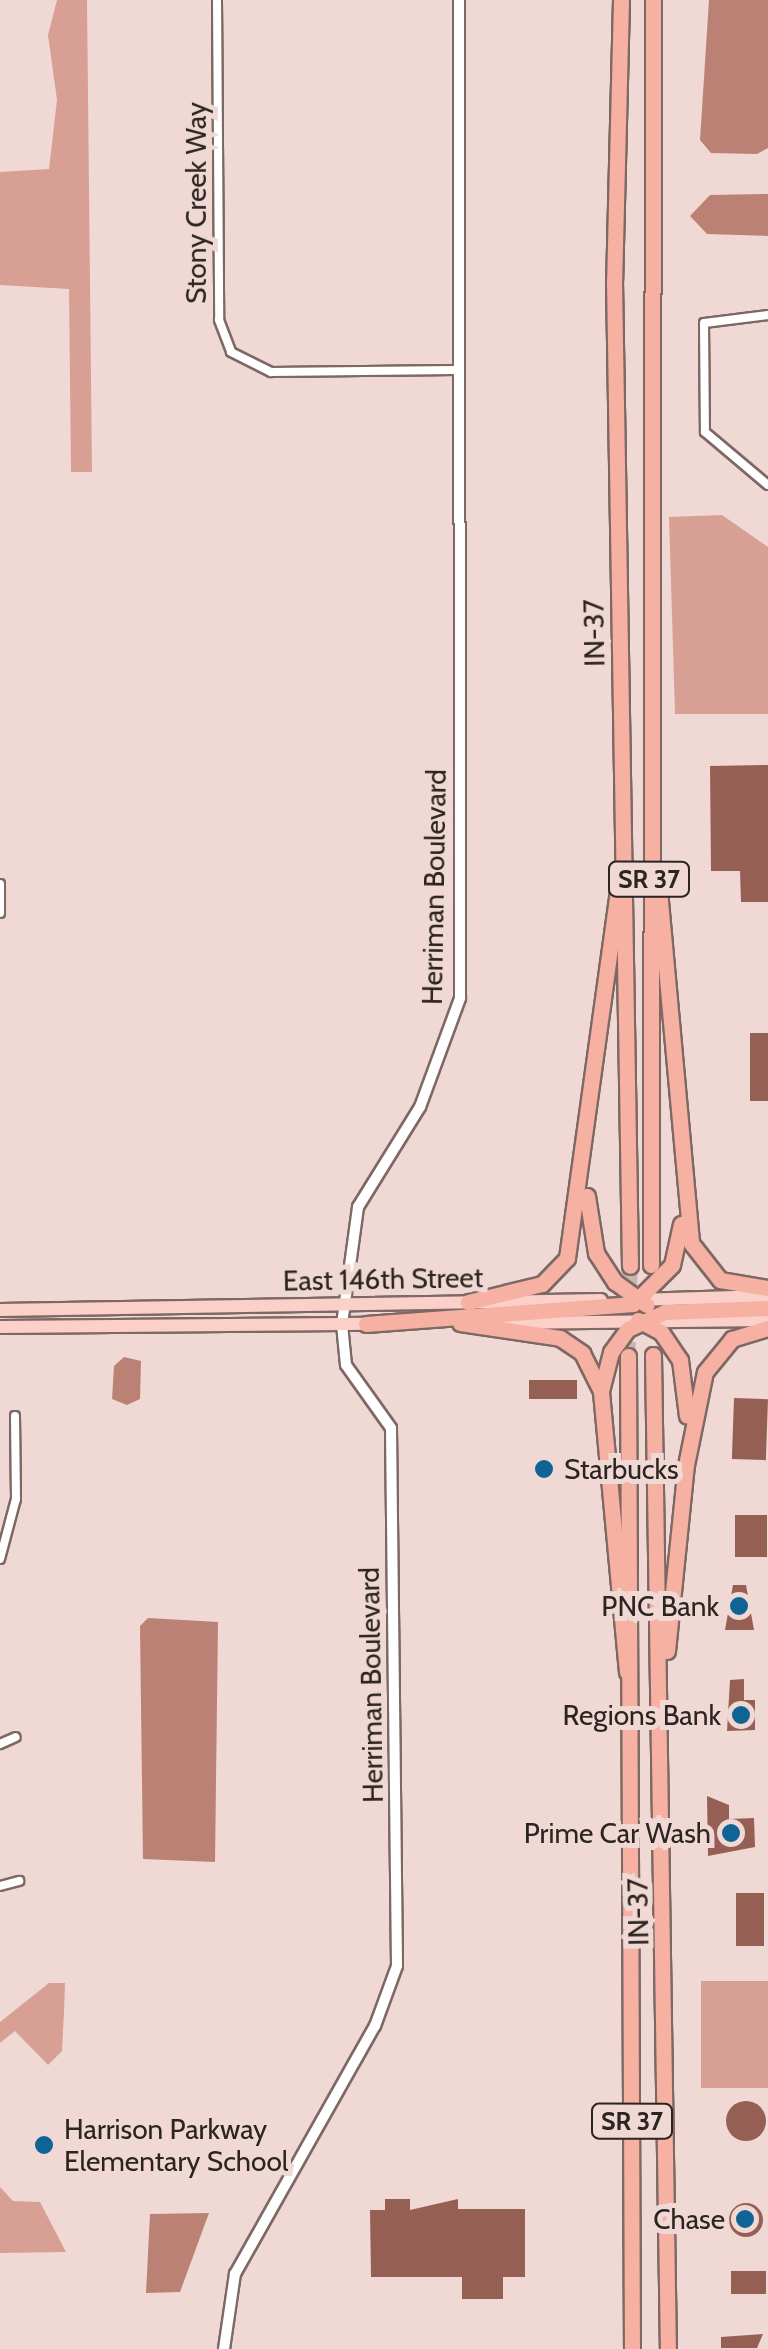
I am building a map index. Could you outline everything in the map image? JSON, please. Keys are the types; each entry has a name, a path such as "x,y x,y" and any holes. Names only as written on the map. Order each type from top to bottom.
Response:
{"highway":[{"name":"IN-37","path":"621,0 614,281 630,1266"},
{"name":"IN-37","path":"652,1265 653,0"},
{"path":"366,1324 639,1300 678,1254 682,1195 652,790"},
{"path":"468,1302 553,1277 573,1242 621,856"},
{"path":"585,1162 596,1253 639,1300 665,1312 702,1321"},
{"path":"682,1195 703,1266 736,1287 768,1288"},
{"path":"610,1304 671,1343 686,1376 686,1465 660,1694"},
{"path":"631,1691 601,1392 611,1352 640,1322 665,1312 768,1308"},
{"path":"460,1324 560,1338 582,1353 601,1392"},
{"path":"686,1465 710,1362 732,1339 768,1324"},
{"name":"IN-37","path":"652,1354 668,2349"},
{"name":"IN-37","path":"628,1356 631,1691 624,1812 632,2349"},
{"path":"666,2215 677,2349"},
{"path":"624,2349 631,2275"}],"main road":[{"path":"639,1300 768,1296"},
{"name":"East 146th Street","path":"0,1310 468,1302 610,1304"},
{"name":"East 146th Street","path":"0,1327 702,1321 768,1324"}],"street":[{"name":"Stony Creek Way","path":"217,0 219,320 231,352 271,372 456,370"},
{"name":"Herriman Boulevard","path":"224,2349 234,2274 375,2026 397,1966 390,1428 346,1365 342,1324 358,1207 420,1107 460,998 456,370 459,0"},
{"path":"768,315 705,320 705,432 768,484"},
{"path":"0,884 0,913"},
{"path":"0,1560 16,1500 15,1416"},
{"path":"0,1744 16,1737"},
{"path":"0,1886 19,1881"}],"shaded area":[{"path":"57,0 87,0 92,472 71,472 69,289 0,285 0,172 49,169 57,100 48,35"},
{"path":"709,0 768,0 768,148 757,154 711,153 700,140"},
{"path":"768,194 768,236 707,234 690,216 710,195"},
{"path":"722,515 768,547 768,714 675,714 669,517"},
{"path":"124,1357 141,1361 140,1399 127,1405 112,1399 114,1366"},
{"path":"148,1618 218,1622 215,1862 143,1859 140,1626"},
{"path":"701,1981 768,1981 768,2088 701,2088"},
{"path":"49,1983 65,1983 62,2051 48,2065 15,2031 0,2043 0,2022"},
{"path":"0,2187 13,2201 40,2202 66,2252 0,2253"},
{"path":"209,2213 180,2292 146,2293 150,2214"}],"building":[{"path":"768,765 768,902 741,902 740,871 711,871 710,766"},
{"path":"750,1033 768,1033 768,1101 750,1101"},
{"path":"529,1380 577,1380 577,1399 529,1399"},
{"path":"734,1398 768,1399 766,1460 732,1459"},
{"path":"735,1515 767,1515 767,1557 735,1557"},
{"name":"PNC Bank","path":"733,1585 746,1585 754,1630 725,1630"},
{"name":"Regions Bank","path":"744,1679 744,1700 755,1700 755,1730 727,1731 730,1680"},
{"name":"Prime Car Wash","path":"707,1796 729,1805 729,1819 754,1818 755,1847 708,1856"},
{"path":"736,1893 764,1893 764,1946 736,1946"},
{"path":"746,2101 760,2107 766,2121 760,2135 746,2141 732,2135 726,2121 732,2107"},
{"path":"385,2199 410,2199 410,2210 458,2199 458,2209 525,2209 525,2277 503,2277 503,2299 462,2299 462,2277 371,2277 370,2210 385,2210"},
{"name":"Chase","path":"746,2203 758,2208 763,2220 758,2232 746,2237 734,2232 729,2220 734,2208"},
{"path":"731,2271 766,2271 766,2294 731,2294"},
{"path":"763,2334 757,2348 721,2348 721,2337"}],"tunnel":[{"path":"628,1356 630,1266"}],"place":[{"name":"Starbucks","path":"544,1469"},
{"name":"PNC Bank","path":"739,1606"},
{"name":"Regions Bank","path":"741,1715"},
{"name":"Prime Car Wash","path":"731,1833"},
{"name":"Harrison Parkway Elementary School","path":"44,2145"},
{"name":"Chase","path":"745,2219"}]}
